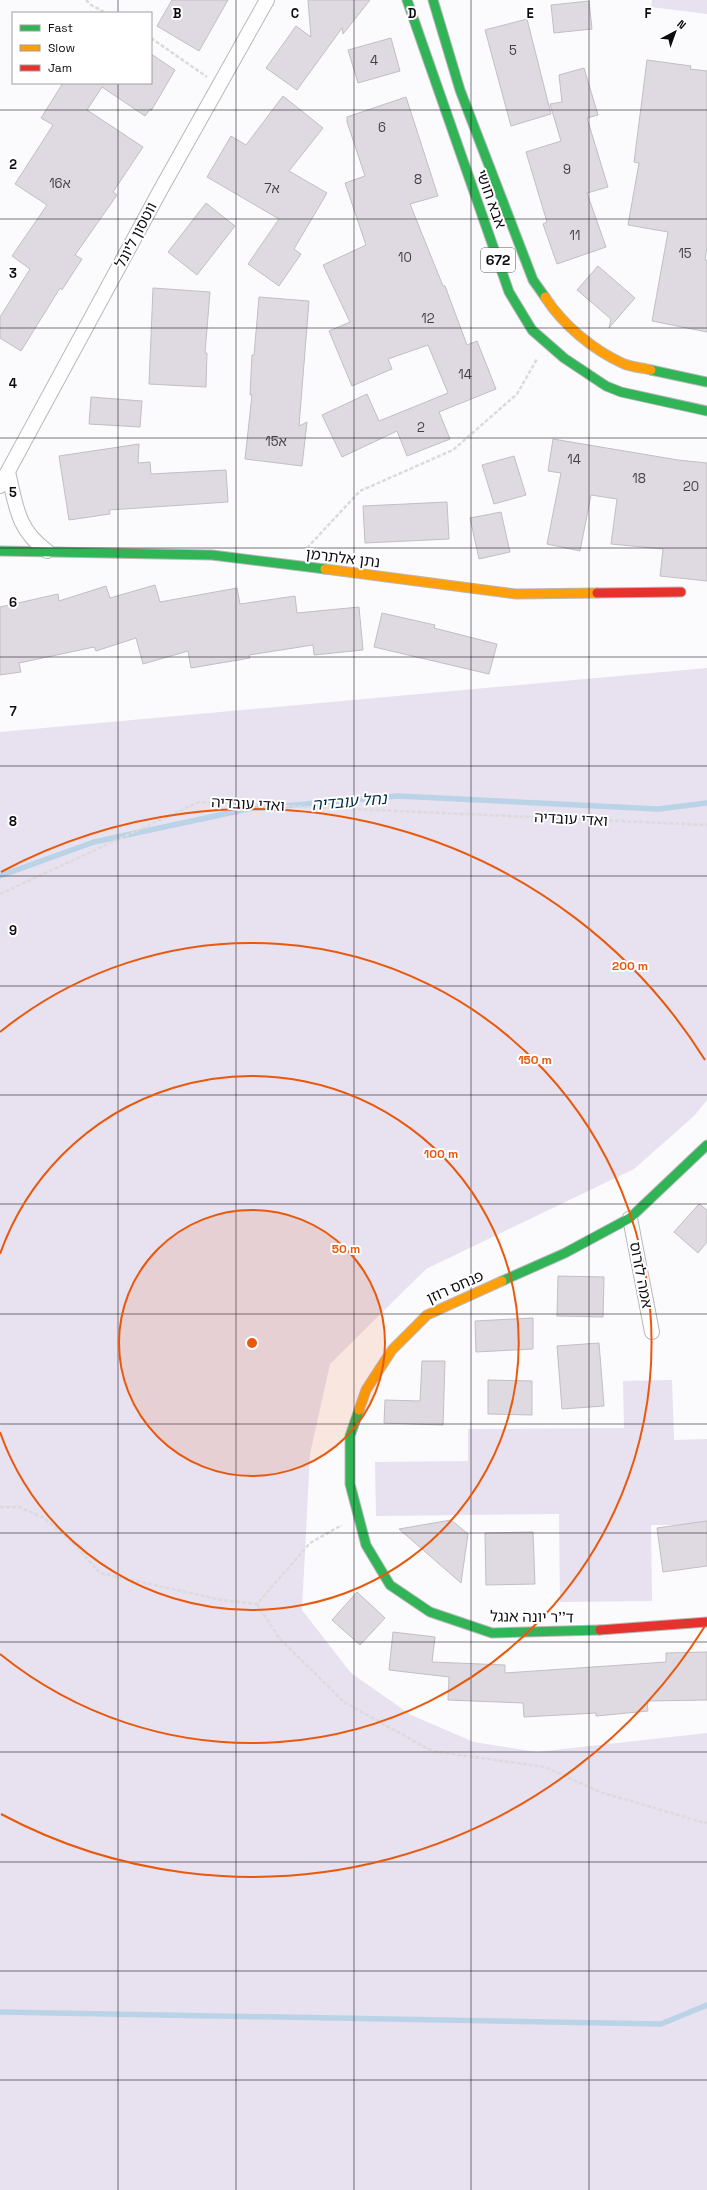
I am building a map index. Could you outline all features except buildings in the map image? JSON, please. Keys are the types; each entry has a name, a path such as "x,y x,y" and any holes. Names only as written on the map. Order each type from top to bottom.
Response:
{"street":[{"name":"ווטסון ליונל","path":"0,486 161,189 220,87 267,0"},
{"name":"אבא חושי","path":"407,0 442,104 509,292 532,330 583,372 606,386 621,392 707,411"},
{"name":"אבא חושי","path":"433,0 460,90 533,280 553,310 582,338 625,364 707,382"},
{"path":"8,472 18,516 33,541 47,551"},
{"name":"נתן אלתרמן","path":"0,551 212,555 516,594 681,592"},
{"name":"פנחס רוזן","path":"366,1545 350,1484 350,1436 366,1390 392,1350 427,1314 565,1253 630,1218 707,1145"},
{"name":"אמה לזרוס","path":"630,1218 652,1332"},
{"name":"ד''ר יונה אנגל","path":"366,1545 390,1585 430,1612 492,1633 578,1632 707,1622"}],"path":[{"path":"86,0 91,5 104,12"},
{"path":"152,39 220,87"},
{"path":"292,565 360,491 453,450 517,394 547,342"},
{"name":"ואדי עובדיה","path":"0,894 199,802 707,825"},
{"path":"0,1507 19,1507 44,1518 75,1544 100,1573 222,1600 257,1604"},
{"path":"257,1604 310,1543 358,1517"},
{"path":"257,1604 279,1638 344,1702 432,1751 545,1767 600,1792 705,1823 707,1822"}],"shaded area":[{"path":"652,0 707,0 707,14 651,7"},
{"path":"707,668 707,1100 694,1116 634,1169 426,1269 330,1364 310,1454 302,1610 351,1673 411,1715 474,1742 537,1752 707,1733 707,2190 0,2190 0,732"},
{"path":"672,1380 674,1440 707,1439 707,1525 651,1525 652,1601 560,1602 559,1514 376,1516 375,1462 468,1461 468,1429 624,1428 623,1381"}],"waterway":[{"name":"נחל עובדיה","path":"0,876 94,842 248,809 398,796 658,809 707,803"},
{"path":"0,2012 661,2024 707,2005"}],"traffic: fast":[{"path":"407,0 509,292 532,330 564,358 606,386 621,392 707,411"},
{"path":"433,0 460,90 533,280 545,297"},
{"path":"651,370 707,382"},
{"path":"0,551 212,555 325,569"},
{"path":"502,1281 565,1253 630,1218 707,1145"},
{"path":"359,1410 350,1436 350,1484 366,1545 390,1585 430,1612 492,1633 600,1630"}],"traffic: slow":[{"path":"545,297 570,327 601,352 624,364 651,370"},
{"path":"325,569 516,594 597,593"},
{"path":"359,1410 366,1390 392,1350 427,1315 502,1281"}],"traffic: jam":[{"path":"597,593 681,592"},
{"path":"600,1630 707,1622"}]}
